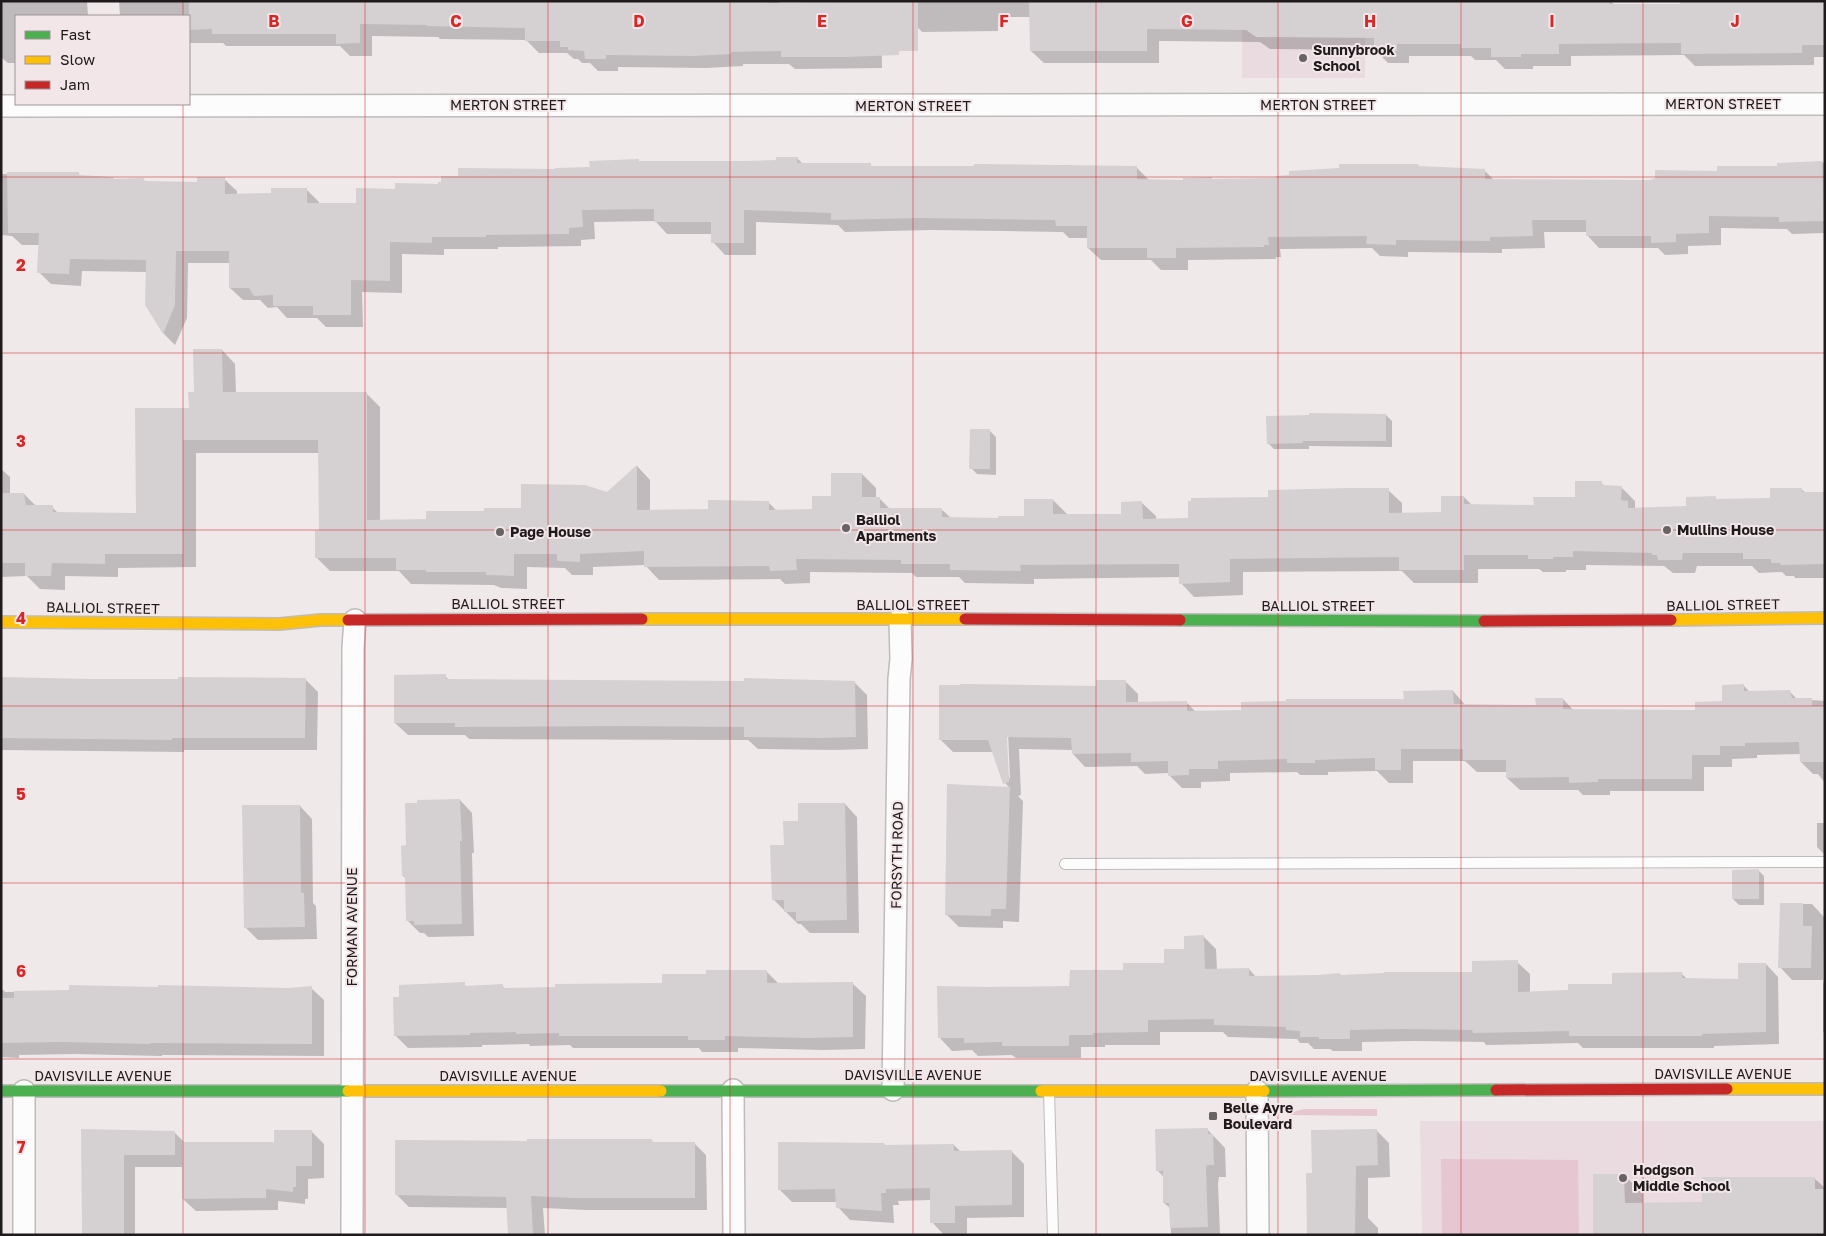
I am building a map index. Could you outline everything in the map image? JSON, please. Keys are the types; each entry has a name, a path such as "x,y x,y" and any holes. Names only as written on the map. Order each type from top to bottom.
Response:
{"street":[{"name":"MERTON STREET","path":"1,106 1825,104"},
{"name":"BALLIOL STREET","path":"1,622 279,624 321,620 900,619 1273,622 1673,621 1825,618"},
{"name":"FORSYTH ROAD","path":"893,1090 899,679 902,659 900,619"},
{"name":"FORMAN AVENUE","path":"352,1235 353,648 355,620"},
{"name":"DAVISVILLE AVENUE","path":"1,1091 1257,1091 1825,1088"},
{"path":"733,1090 734,1235"},
{"path":"24,1091 24,1235"},
{"path":"1257,1091 1258,1235"}],"lane":[{"path":"1065,864 1825,862"},
{"path":"1049,1091 1053,1235"}],"shaded area":[{"name":"Sunnybrook School","path":"1242,1 1365,1 1365,78 1242,78"},
{"path":"1304,1109 1377,1109 1377,1116 1289,1115"},
{"name":"Hodgson Middle School","path":"1420,1121 1825,1121 1825,1235 1422,1235"},
{"path":"1441,1159 1578,1160 1579,1235 1442,1235"}],"building":[{"path":"189,1 767,1 767,3 918,1 918,51 899,51 899,55 847,57 781,57 781,51 731,52 731,54 693,56 606,55 606,59 585,59 584,51 568,50 568,47 560,47 560,41 525,41 525,28 360,24 360,43 336,44 336,34 212,34 212,29 190,30"},
{"path":"1029,1 1610,1 1610,4 1680,4 1680,1 1825,1 1825,45 1802,45 1802,53 1681,54 1681,43 1559,44 1559,54 1521,54 1521,57 1491,57 1491,48 1461,48 1461,44 1397,44 1397,51 1374,51 1374,38 1256,37 1246,30 1147,29 1147,51 1030,51"},
{"path":"776,157 798,157 797,163 871,163 871,166 974,166 974,164 1137,166 1137,179 1183,180 1183,178 1212,177 1212,179 1276,178 1276,176 1289,175 1289,171 1339,168 1339,164 1418,164 1418,166 1485,169 1485,179 1650,180 1655,178 1655,170 1717,171 1717,166 1777,166 1777,163 1822,161 1824,221 1779,222 1779,217 1709,216 1709,233 1676,234 1676,242 1651,243 1651,236 1586,236 1586,220 1532,220 1533,236 1490,237 1490,241 1396,240 1396,245 1366,244 1367,236 1268,237 1269,245 1264,245 1264,247 1176,248 1176,258 1147,258 1147,248 1087,248 1087,226 1056,226 1055,220 919,218 831,220 831,213 744,210 744,243 711,243 711,222 654,222 654,209 582,210 583,227 569,228 569,234 432,237 432,243 390,242 390,281 351,280 351,315 313,315 313,306 273,306 273,295 254,296 249,288 229,288 229,251 176,251 175,305 163,334 145,305 146,260 70,259 69,274 37,273 39,233 8,233 7,172 79,172 79,175 113,177 113,179 144,178 144,181 197,182 197,177 225,177 225,194 271,193 271,188 307,188 307,203 356,203 356,188 395,189 395,183 438,184 438,182 441,182 441,176 458,176 458,168 555,169 590,167 589,161 639,159 639,161 746,161 776,160"},
{"path":"193,349 222,349 223,392 367,392 367,520 426,519 426,511 484,511 484,508 521,508 521,484 585,485 607,492 637,465 637,510 708,509 708,500 769,501 769,510 812,509 812,496 831,496 831,473 862,473 862,497 880,497 880,508 942,508 942,517 998,518 998,516 1024,516 1024,499 1053,499 1053,514 1121,514 1121,502 1142,501 1143,519 1188,518 1188,501 1191,501 1191,498 1268,497 1268,490 1348,488 1389,488 1389,513 1441,512 1441,496 1464,496 1464,504 1534,505 1533,497 1575,497 1575,481 1602,481 1602,485 1622,486 1621,500 1628,501 1628,508 1686,506 1686,497 1716,496 1716,499 1770,498 1770,488 1802,488 1802,492 1825,492 1825,564 1780,565 1781,563 1771,563 1771,559 1743,559 1743,553 1683,553 1682,560 1658,560 1657,555 1652,555 1652,553 1573,551 1573,557 1553,557 1553,559 1528,559 1528,555 1464,555 1464,570 1399,570 1399,557 1230,559 1230,582 1179,584 1179,564 1020,565 1021,571 950,570 950,564 901,564 901,560 796,559 797,570 770,571 769,566 644,567 644,551 580,554 580,562 557,561 557,554 514,554 514,576 486,575 486,572 396,570 396,558 315,558 315,530 319,531 318,440 183,440 183,554 105,554 105,564 52,563 51,576 25,576 25,563 1,563 1,493 24,493 26,505 53,505 53,512 136,513 135,408 189,408 188,392 194,392"},
{"path":"1309,413 1386,414 1386,441 1303,441 1303,443 1267,444 1266,416 1309,415"},
{"path":"970,429 990,429 990,469 969,469"},
{"path":"446,674 446,679 744,681 744,678 855,681 856,737 744,737 744,727 455,727 455,723 394,723 394,675"},
{"path":"1,677 88,679 178,679 178,677 306,678 305,738 172,738 172,740 1,738"},
{"path":"1096,680 1126,680 1126,702 1187,701 1187,711 1241,710 1241,702 1286,701 1286,699 1404,699 1403,691 1453,690 1454,704 1536,705 1535,698 1563,698 1563,709 1695,710 1695,702 1722,701 1722,685 1744,684 1744,691 1790,690 1792,698 1812,698 1812,706 1825,706 1825,762 1800,762 1799,742 1745,743 1745,746 1720,746 1720,755 1692,755 1692,779 1598,779 1598,782 1569,783 1569,777 1506,778 1506,760 1463,760 1463,749 1401,749 1401,770 1375,770 1375,758 1315,760 1315,763 1287,763 1287,759 1218,761 1218,769 1189,769 1189,775 1168,776 1168,761 1131,762 1131,753 1072,754 1071,738 1007,737 1009,782 1003,784 988,740 939,740 939,685 1096,686"},
{"path":"947,784 1010,787 1006,909 991,909 991,916 945,915"},
{"path":"460,799 462,924 414,925 414,921 406,921 405,876 402,876 401,846 406,845 405,803 417,803 417,800"},
{"path":"798,803 845,803 847,920 796,921 796,912 784,912 784,900 772,900 770,845 784,845 783,821 798,821"},
{"path":"242,805 300,805 301,893 304,893 305,927 244,928"},
{"path":"1759,869 1759,899 1732,899 1732,870"},
{"path":"1780,903 1803,903 1803,926 1812,926 1811,968 1778,968"},
{"path":"1204,935 1205,969 1249,968 1249,976 1340,973 1340,975 1384,972 1472,972 1472,961 1518,960 1518,992 1568,990 1568,984 1612,984 1612,973 1682,972 1682,978 1738,979 1738,963 1766,963 1766,1032 1702,1034 1702,1036 1569,1036 1569,1031 1473,1033 1472,1030 1401,1029 1350,1030 1350,1039 1319,1039 1319,1037 1300,1037 1300,1031 1286,1030 1286,1027 1214,1025 1214,1019 1148,1020 1148,1032 1069,1035 1069,1046 1002,1046 1002,1042 964,1043 964,1038 938,1038 937,986 1069,986 1070,970 1123,970 1123,963 1164,963 1164,949 1184,949 1184,936"},
{"path":"706,970 767,970 767,983 853,982 853,1037 725,1036 725,1040 688,1040 688,1036 559,1036 559,1033 516,1034 516,1032 394,1036 393,997 399,997 399,985 465,982 465,986 503,984 503,988 555,987 555,984 662,983 662,974 706,974"},
{"path":"69,985 289,988 312,986 312,1044 1,1043 1,998 14,998 14,991 69,990"},
{"path":"1208,1128 1208,1134 1213,1134 1214,1165 1207,1165 1206,1169 1208,1227 1170,1228 1169,1203 1163,1203 1163,1171 1156,1171 1155,1129"},
{"path":"81,1129 175,1131 175,1155 124,1155 124,1234 82,1234"},
{"path":"1377,1129 1378,1165 1356,1166 1355,1235 1307,1235 1306,1173 1312,1173 1311,1130"},
{"path":"274,1130 312,1130 312,1166 296,1166 296,1187 293,1187 293,1192 266,1189 266,1198 182,1199 182,1142 274,1142"},
{"path":"527,1139 652,1139 652,1142 695,1142 695,1198 531,1196 533,1235 508,1235 506,1197 395,1195 395,1140 527,1141"},
{"path":"778,1142 884,1143 884,1145 954,1144 954,1151 1012,1150 1012,1205 955,1206 955,1223 930,1223 930,1188 886,1189 886,1193 881,1193 882,1211 836,1208 835,1189 778,1190"},
{"path":"1593,1174 1624,1174 1625,1203 1702,1202 1702,1177 1815,1177 1815,1189 1825,1189 1825,1235 1593,1235"}],"traffic: fast":[{"path":"1180,620 1484,621"},
{"path":"1264,1091 1496,1090"},
{"path":"1,1091 348,1091"},
{"path":"661,1091 1041,1091"}],"traffic: slow":[{"path":"1671,620 1825,618"},
{"path":"642,619 965,619"},
{"path":"1,622 279,624 321,620 348,620"},
{"path":"1727,1089 1825,1089"},
{"path":"348,1091 661,1091"},
{"path":"1041,1091 1264,1091"}],"traffic: jam":[{"path":"348,620 642,619"},
{"path":"965,619 1180,620"},
{"path":"1484,621 1671,620"},
{"path":"1496,1090 1727,1089"}],"place":[{"name":"Sunnybrook School","path":"1303,58"},
{"name":"Balliol Apartments","path":"846,528"},
{"name":"Mullins House","path":"1667,530"},
{"name":"Page House","path":"500,532"},
{"name":"Belle Ayre Boulevard","path":"1213,1116"},
{"name":"Hodgson Middle School","path":"1623,1178"}]}
